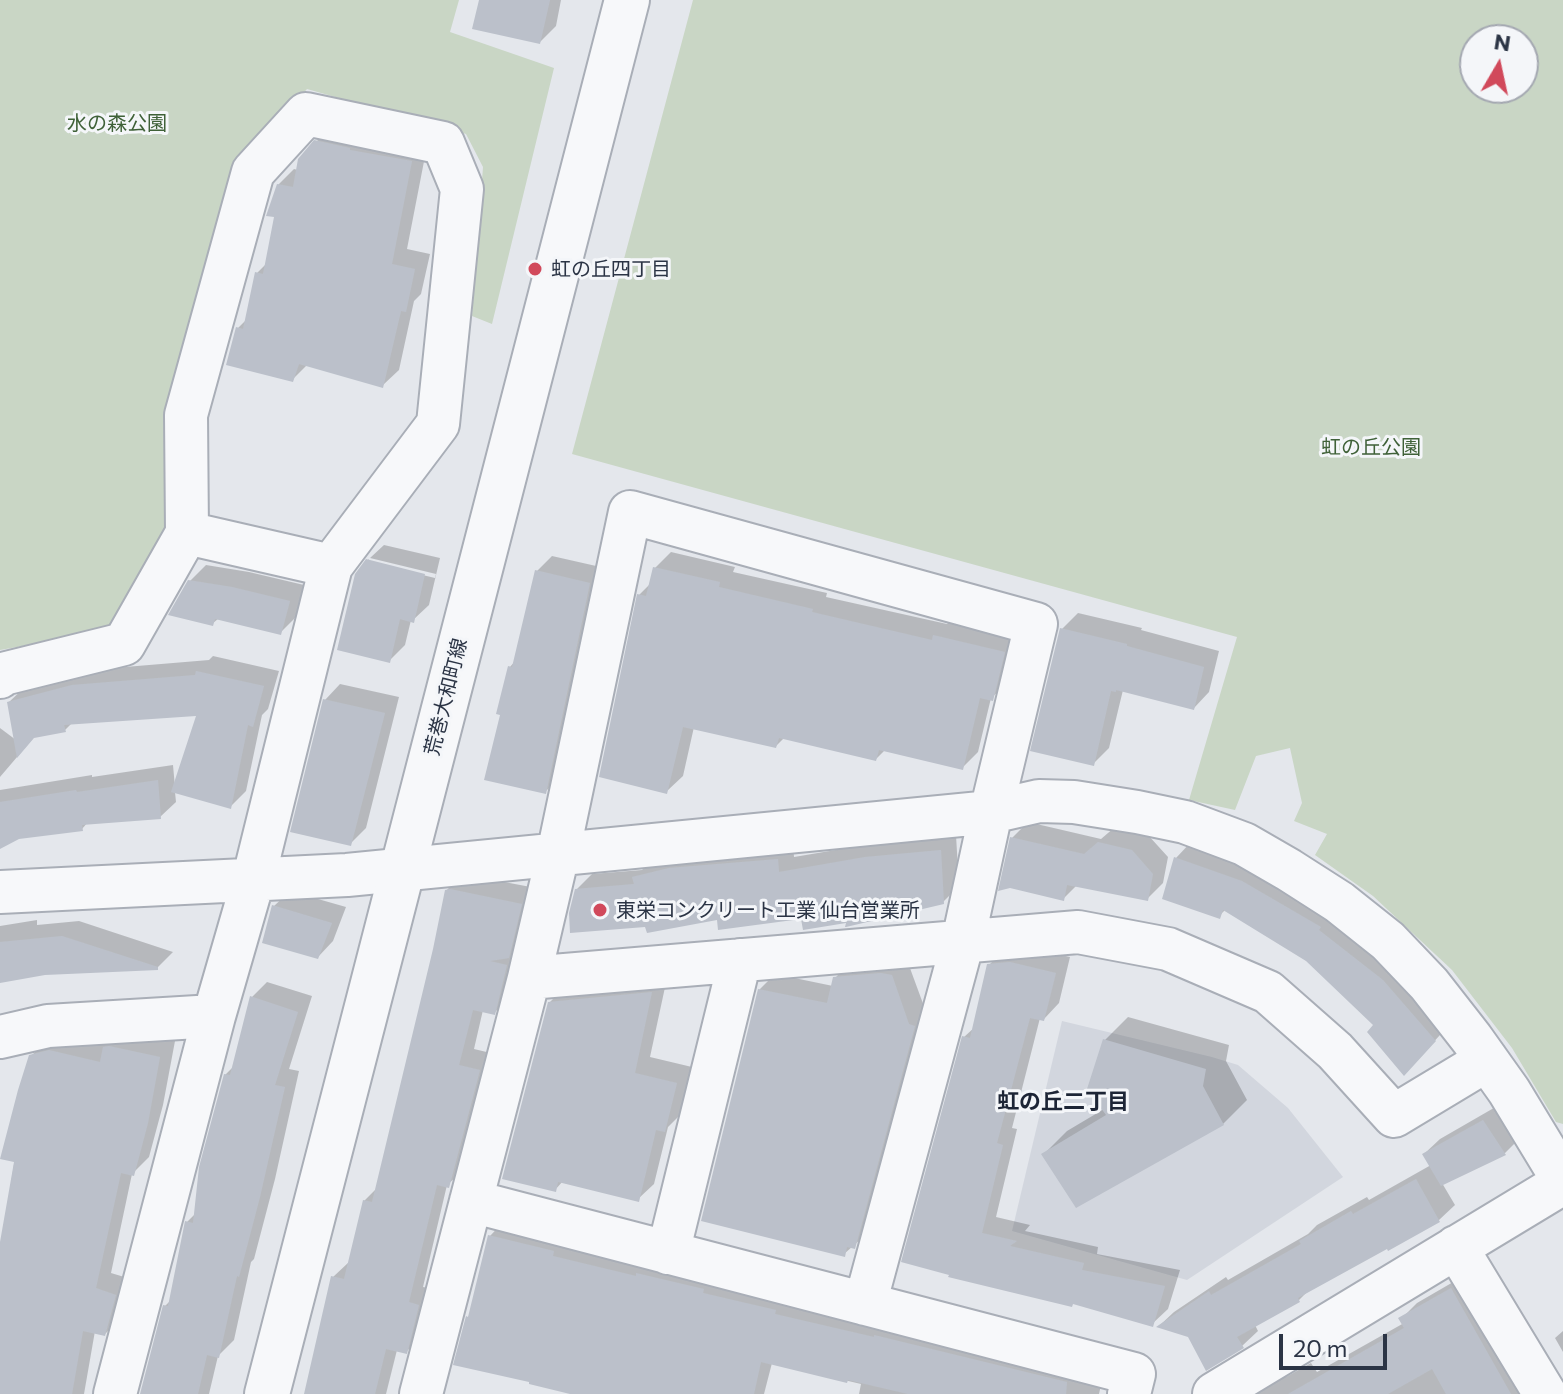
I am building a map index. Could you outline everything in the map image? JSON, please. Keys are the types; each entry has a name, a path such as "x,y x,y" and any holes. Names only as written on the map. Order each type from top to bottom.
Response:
{"street":[{"name":"荒巻大和町線","path":"267,1394 627,0"},
{"path":"0,677 124,644 187,533 186,415 253,172 306,114 443,143 462,189 438,424 331,566 253,881 214,1016 115,1394"},
{"path":"423,1393 529,978 630,512 1036,624 963,941 865,1304"},
{"path":"187,533 331,566"},
{"path":"0,892 253,881 402,870 991,812 1039,801 1074,802 1185,822 1244,844 1339,902 1388,941 1429,984 1509,1091 1563,1182 1214,1394"},
{"path":"529,978 1078,932 1168,949 1268,992 1335,1051 1394,1116 1487,1060"},
{"path":"668,1253 740,960"},
{"path":"0,1037 48,1026 214,1016"},
{"path":"471,1201 1134,1374 1129,1394"},
{"path":"1456,1247 1545,1394"}],"shaded area":[{"path":"1062,1021 1238,1065 1288,1108 1343,1177 1187,1280 1012,1231"}],"green space":[{"name":"水の森公園","path":"0,0 459,0 450,32 554,68 492,324 472,316 483,167 466,134 307,89 238,166 168,521 114,630 0,650"},
{"name":"虹の丘公園","path":"693,0 1563,0 1563,1124 1556,1122 1512,1048 1452,970 1373,896 1315,855 1327,834 1294,821 1302,803 1290,748 1256,756 1235,810 1189,800 1237,637 572,454"}],"building":[{"path":"479,0 550,0 540,44 472,29"},
{"path":"314,140 412,161 392,264 415,269 406,312 401,311 383,388 299,364 293,382 226,365 236,327 243,329 255,272 263,274 274,217 266,216 277,184 293,187 298,159"},
{"path":"366,559 425,574 414,623 400,619 390,663 337,650 355,574"},
{"path":"653,567 720,582 719,587 813,609 812,612 932,640 933,635 1005,652 993,701 980,698 963,770 879,750 876,761 779,738 776,748 683,727 667,794 599,777 637,594 646,596"},
{"path":"535,570 590,583 546,794 484,780 500,715 496,714 508,666 512,667"},
{"path":"188,580 290,601 281,635 215,619 213,626 168,615"},
{"path":"1060,628 1204,667 1194,710 1111,691 1094,766 1030,751"},
{"path":"196,671 264,686 253,727 248,725 231,809 171,792 196,716 64,725 66,732 34,738 17,758 7,702 72,685 195,675"},
{"path":"323,699 385,713 351,846 290,832"},
{"path":"158,780 161,819 82,825 83,831 19,839 0,849 0,802"},
{"path":"1010,837 1084,854 1098,842 1132,850 1153,874 1148,901 1067,885 1064,901 1010,888 998,891"},
{"path":"941,850 944,904 846,927 846,923 803,930 801,919 718,930 717,920 647,933 645,927 570,933 569,913 575,889 634,884 632,877 669,868 778,859 779,872 865,857"},
{"path":"1174,857 1242,881 1321,927 1319,930 1383,980 1436,1041 1404,1076 1367,1032 1373,1025 1306,961 1223,910 1220,919 1162,899"},
{"path":"445,890 522,904 509,958 490,961 507,965 495,1015 473,1010 459,1065 480,1070 449,1188 437,1185 409,1302 419,1305 407,1354 386,1349 375,1394 304,1394 331,1276 344,1279 363,1200 372,1202"},
{"path":"272,905 332,923 318,959 262,943"},
{"path":"62,936 158,967 158,970 45,975 0,983 0,942"},
{"path":"1010,962 1056,973 1044,1021 1030,1018 997,1143 1003,1145 982,1233 1017,1241 1010,1246 1084,1263 1082,1270 1165,1286 1153,1327 1073,1304 1072,1307 948,1277 901,1262 962,1036 970,1038 987,964"},
{"path":"892,975 909,1024 915,1026 855,1249 847,1247 845,1257 701,1221 758,989 827,1003 833,977"},
{"path":"652,992 635,1073 677,1083 665,1132 656,1130 639,1202 558,1182 556,1192 502,1179 548,1002"},
{"path":"250,996 298,1012 275,1085 285,1087 219,1358 207,1355 198,1394 140,1394 163,1305 168,1306 185,1221 193,1223 199,1167 224,1074 230,1075"},
{"path":"1103,1039 1206,1069 1203,1086 1224,1125 1076,1208 1041,1154 1106,1115 1087,1089"},
{"path":"103,1047 160,1057 134,1176 121,1173 96,1288 116,1295 105,1336 83,1331 72,1394 0,1394 0,1242 14,1162 0,1159 18,1090 29,1055 49,1050 100,1062"},
{"path":"1483,1120 1506,1155 1441,1186 1422,1154"},
{"path":"1416,1179 1440,1222 1298,1298 1300,1302 1237,1337 1244,1348 1206,1371 1188,1337 1156,1327 1209,1291 1211,1295 1301,1244 1299,1241 1351,1211 1353,1214"},
{"path":"488,1235 554,1251 553,1256 704,1289 703,1293 776,1310 775,1314 1067,1382 1066,1394 908,1394 761,1362 754,1394 570,1394 453,1365"},
{"path":"1451,1288 1511,1394 1446,1394 1432,1369 1388,1394 1288,1394 1404,1328 1398,1318"}],"place":[{"name":"虹の丘四丁目","path":"535,269"},
{"name":"東栄コンクリート工業 仙台営業所","path":"600,910"}],"district":[{"name":"虹の丘二丁目","path":"1063,1102"}]}
